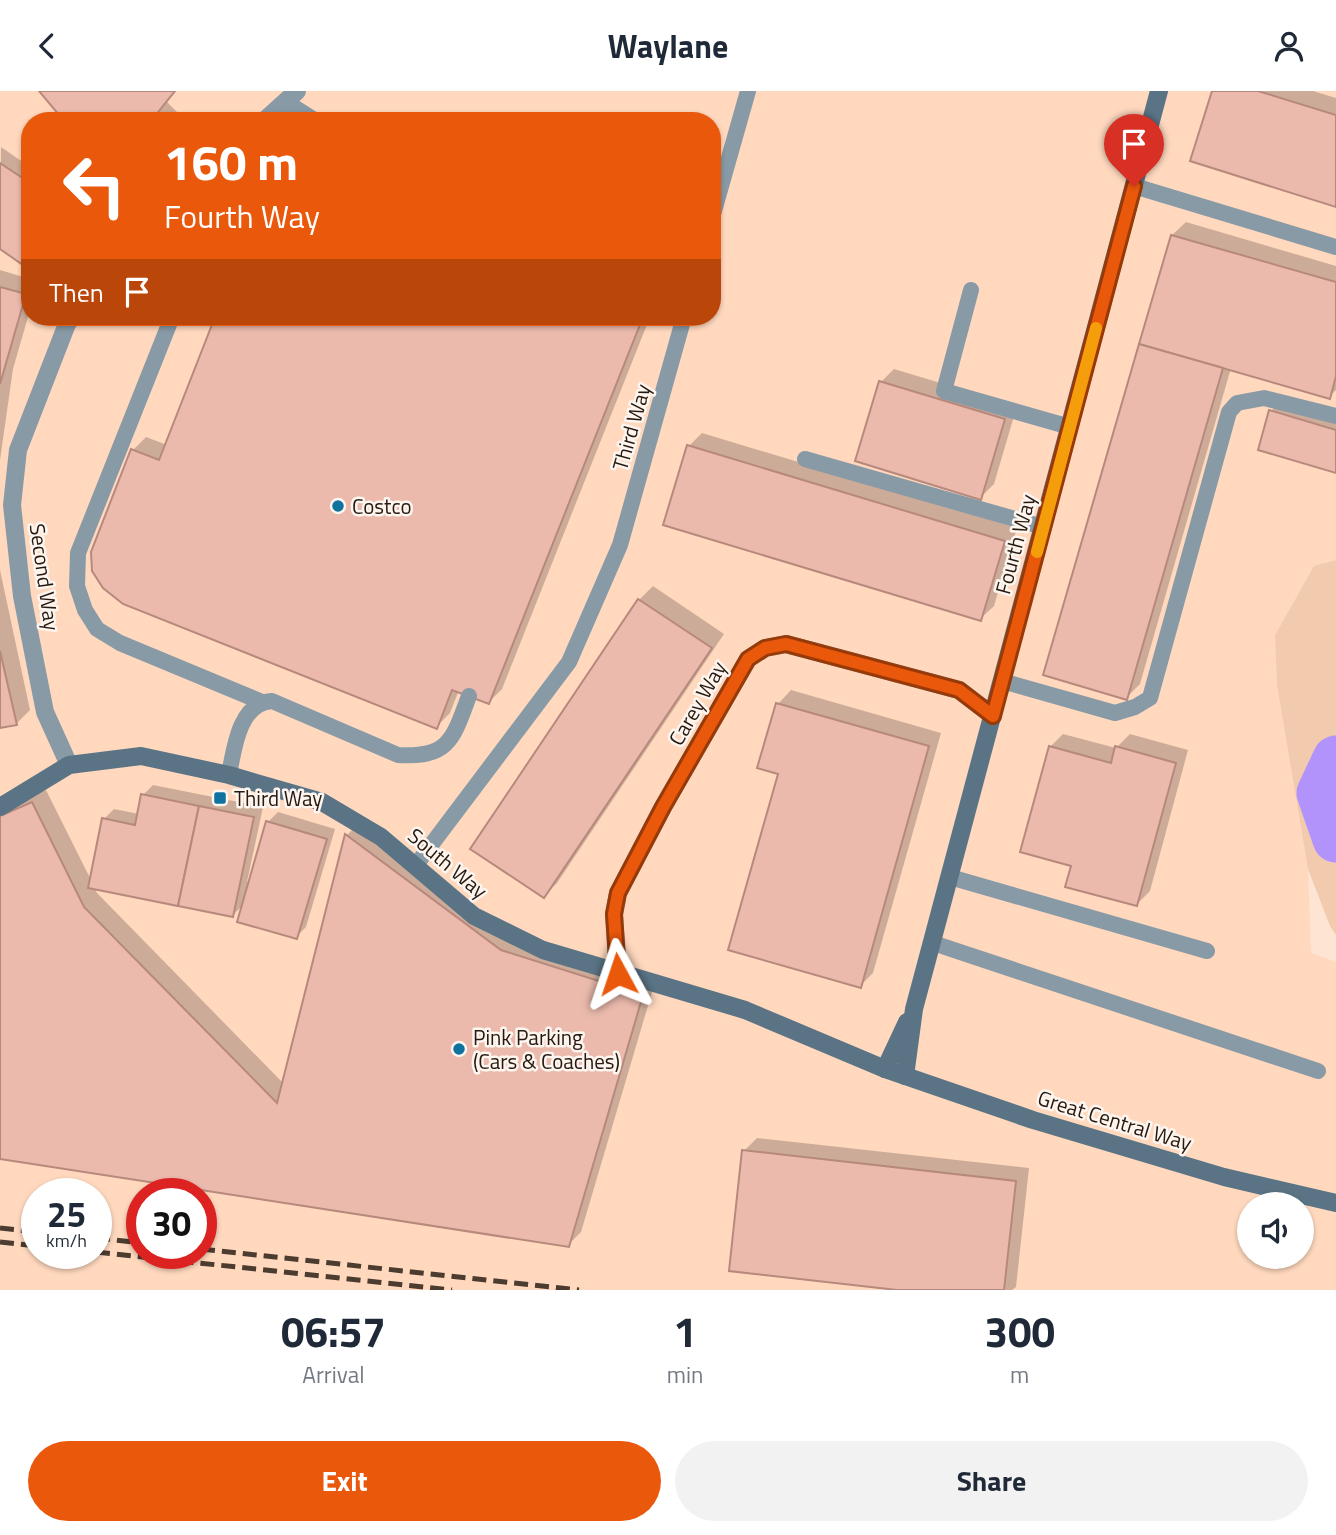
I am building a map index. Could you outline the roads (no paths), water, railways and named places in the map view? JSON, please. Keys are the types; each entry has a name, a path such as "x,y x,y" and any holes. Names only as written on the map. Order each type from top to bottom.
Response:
{"main road":[{"name":"Fourth Way","path":"914,1009 1160,91"},
{"name":"South Way","path":"0,807 69,765 141,756 229,775 322,802 381,837 474,916 543,950 745,1010 884,1069"},
{"path":"884,1069 914,1009"},
{"path":"905,1076 914,1009"},
{"name":"Great Central Way","path":"884,1069 1033,1120 1224,1177 1336,1203"}],"street":[{"path":"274,112 291,96"},
{"name":"Second Way","path":"66,326 18,450 12,505 22,596 46,712 69,765"},
{"name":"Carey Way","path":"618,974 614,914 618,893 663,807 748,659 765,648 786,644 959,690 993,716"}],"lane":[{"path":"721,186 748,91"},
{"path":"291,96 307,112"},
{"path":"1134,186 1336,247"},
{"path":"971,291 944,391 1070,427"},
{"path":"168,326 78,553 77,586 85,610 97,629 120,643 262,702"},
{"name":"Third Way","path":"416,865 569,662 620,545 681,326"},
{"path":"1002,681 1115,713 1135,707 1150,698 1229,412 1237,403 1264,398 1336,416"},
{"path":"805,459 1044,527"},
{"path":"229,775 234,747 244,722 252,708 262,702 272,701 398,755 418,756 437,752 449,743 469,696"},
{"path":"950,877 1207,951"},
{"path":"933,943 1318,1071"}],"waterway":[{"path":"1336,759 1320,793 1336,839"}],"railway":[{"path":"0,1228 21,1230"},
{"path":"112,1240 126,1241"},
{"path":"0,1242 21,1244"},
{"path":"217,1251 579,1290"},
{"path":"112,1254 452,1290"}],"place":[{"name":"Costco","path":"338,506"},
{"name":"Third Way","path":"220,798"},
{"name":"Pink Parking (Cars & Coaches)","path":"459,1049"}]}
